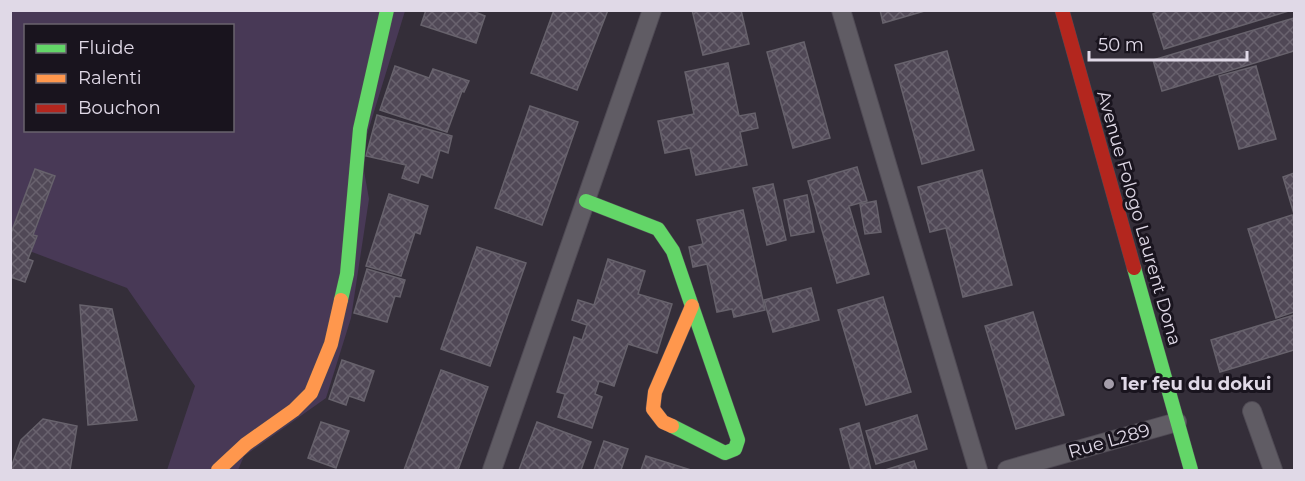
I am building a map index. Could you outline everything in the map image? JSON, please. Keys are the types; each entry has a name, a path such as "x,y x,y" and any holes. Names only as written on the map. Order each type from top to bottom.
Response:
{"street":[{"path":"218,471 246,444 294,410 311,393 319,378 331,344 346,274 353,225 360,129 387,10"},
{"path":"492,471 652,10"},
{"path":"841,10 978,471"},
{"name":"Avenue Fologo Laurent Dona","path":"1062,10 1191,471"},
{"path":"586,201 657,229 673,251 692,306 738,440 735,449 725,453 663,422 653,409 655,392 692,306"},
{"path":"1252,411 1273,471"},
{"name":"Rue L289","path":"1007,471 1178,422"}],"shaded area":[{"path":"10,11 405,11 361,154 369,199 351,318 326,398 244,456 238,470 167,470 195,386 127,288 11,244"}],"building":[{"path":"426,10 470,10 485,16 476,43 421,25"},
{"path":"554,10 608,10 577,90 531,73"},
{"path":"692,10 741,10 749,44 703,55"},
{"path":"880,10 928,10 883,23"},
{"path":"1163,10 1292,10 1164,49 1153,14"},
{"path":"1294,18 1294,51 1162,91 1153,60"},
{"path":"804,42 830,138 793,148 767,52"},
{"path":"947,51 974,150 922,164 895,65"},
{"path":"728,63 739,116 755,113 758,128 740,132 747,165 696,175 690,148 665,153 658,121 694,114 685,72"},
{"path":"395,66 429,78 433,69 469,81 464,92 462,91 447,132 380,110"},
{"path":"1256,66 1276,139 1239,149 1219,76"},
{"path":"530,106 578,122 542,225 495,208"},
{"path":"377,115 452,136 448,153 440,150 432,178 421,174 418,183 402,178 406,165 366,156"},
{"path":"857,167 867,201 849,206 869,274 837,283 808,181"},
{"path":"35,169 55,176 33,235 37,236 28,259 33,261 25,282 10,277 10,236"},
{"path":"982,170 1012,285 963,297 946,228 930,232 918,187"},
{"path":"1294,173 1294,214 1283,177"},
{"path":"773,184 786,240 767,245 753,188"},
{"path":"389,194 428,206 420,234 415,232 401,276 366,266"},
{"path":"807,195 814,232 791,236 784,200"},
{"path":"876,201 881,232 865,234 860,204"},
{"path":"743,210 765,310 734,317 732,309 717,312 707,264 693,267 689,247 703,244 697,220"},
{"path":"1292,215 1294,223 1294,312 1276,318 1248,229"},
{"path":"477,247 526,263 490,366 441,349"},
{"path":"608,259 645,271 638,294 672,304 657,353 628,344 614,386 599,381 595,394 602,397 592,428 558,417 565,394 557,392 574,337 582,340 587,325 572,320 578,300 594,305"},
{"path":"367,269 405,280 400,297 395,296 387,322 354,313"},
{"path":"811,288 819,320 773,332 764,300"},
{"path":"883,297 911,392 866,405 838,310"},
{"path":"80,305 112,309 137,420 88,425"},
{"path":"1033,312 1064,415 1016,429 985,326"},
{"path":"1294,315 1294,350 1220,372 1211,340"},
{"path":"342,360 374,371 364,401 349,396 346,405 329,399"},
{"path":"441,370 488,387 458,470 404,470"},
{"path":"917,415 927,449 876,464 866,431"},
{"path":"43,419 77,426 70,470 10,470 21,440"},
{"path":"321,422 349,431 336,468 308,458"},
{"path":"537,422 591,442 581,470 519,470"},
{"path":"859,423 871,470 851,470 840,429"},
{"path":"604,441 628,449 621,470 594,470"},
{"path":"646,456 691,470 641,470"},
{"path":"914,461 917,470 885,470"}],"traffic: fast":[{"path":"341,300 347,274 360,129 387,10"},
{"path":"586,201 658,229 673,251 738,440 735,449 725,453 672,426"},
{"path":"1134,268 1191,470"}],"traffic: slow":[{"path":"218,470 246,444 294,410 311,393 331,344 341,300"},
{"path":"672,426 663,422 653,409 655,392 692,306"}],"traffic: jam":[{"path":"1062,10 1134,268"}],"place":[{"name":"1er feu du dokui","path":"1109,384"}]}
